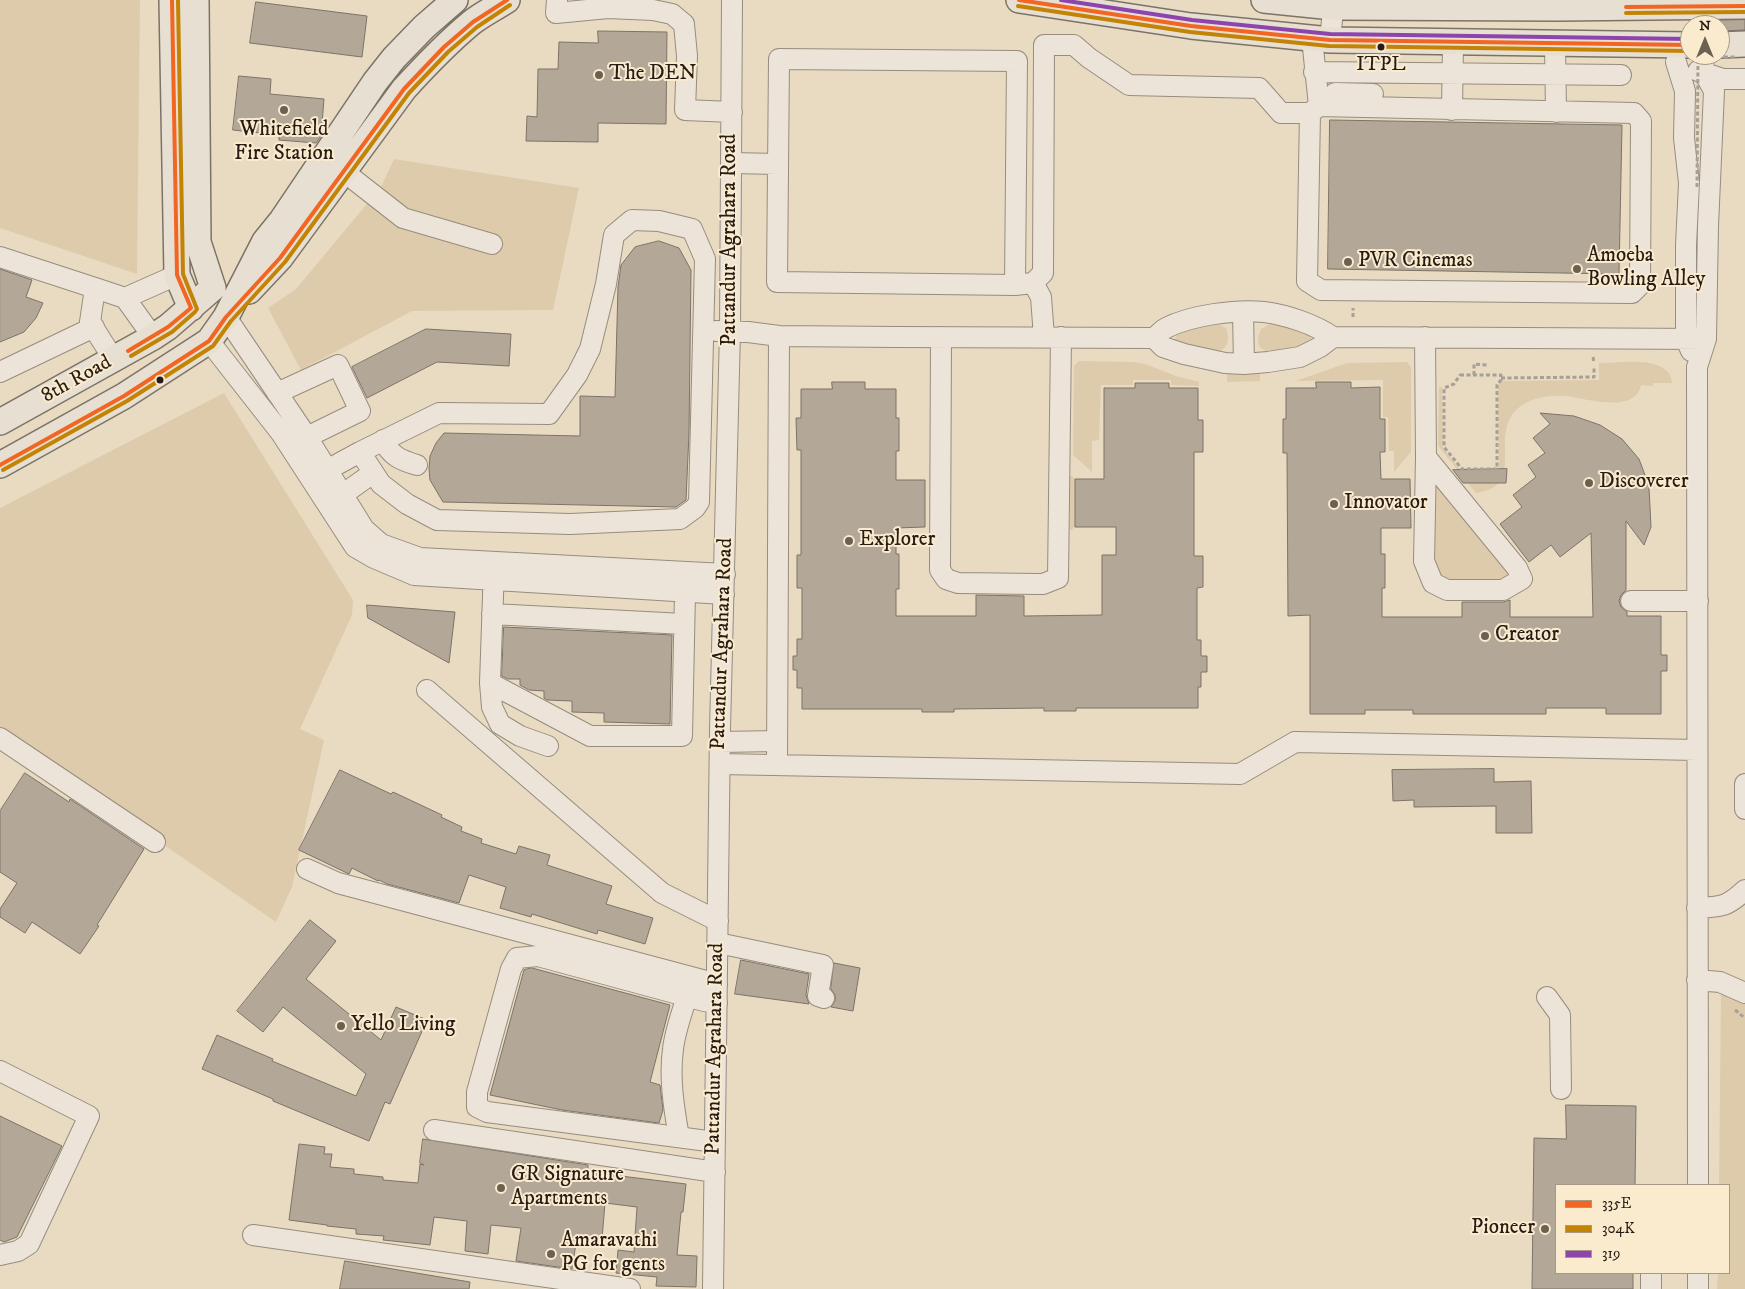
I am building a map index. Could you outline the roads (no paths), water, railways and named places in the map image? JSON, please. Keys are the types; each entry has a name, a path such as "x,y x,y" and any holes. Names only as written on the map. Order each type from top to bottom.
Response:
{"main road":[{"path":"172,0 177,275 191,308"},
{"name":"8th Road","path":"0,422 153,337 191,308 213,288 198,242 196,0"},
{"path":"226,317 265,241 288,213 376,82 394,58 424,27 456,0"},
{"path":"209,341 226,317 280,258 404,89 444,47 473,22 508,0"},
{"path":"1019,0 1191,26 1321,39 1555,44 1680,50"},
{"path":"1264,0 1333,4 1558,8 1662,3 1745,6"},
{"name":"8th Road","path":"0,465 124,396 209,341"}],"street":[{"path":"557,0 556,13 608,8 653,10 672,14 684,24 687,56 685,110 732,112"},
{"name":"Pattandur Agrahara Road","path":"713,1289 720,736 730,331 732,0"},
{"path":"1333,4 1321,39 1314,72 1307,281 1321,290 1632,293 1640,285 1641,121 1634,113 1556,112 1335,93"},
{"path":"1452,103 1453,43"},
{"path":"1555,44 1556,112"},
{"path":"1024,284 1017,61 779,59 777,282 1024,284 1043,272 1044,45 1074,45 1089,58 1129,85 1259,88 1281,113 1452,103"},
{"path":"1682,65 1685,91 1684,138 1689,183 1686,245 1686,339 1697,367"},
{"path":"1698,1184 1697,367 1706,339 1708,226 1714,91 1703,65"},
{"path":"1704,65 1723,79 1745,79"},
{"path":"1314,72 1621,75"},
{"path":"731,163 778,164"},
{"path":"343,171 403,218 492,244"},
{"path":"327,470 360,452 383,440 440,413 549,414 577,375 586,358 606,284 614,235 632,220 659,221 692,229 705,259 699,502 695,508 680,520 570,524 437,520 407,504 381,484 360,452"},
{"path":"0,257 125,298 153,337"},
{"path":"125,298 177,275"},
{"path":"941,338 940,570 946,578 958,583 1043,584 1058,578 1052,338 1041,297 1024,284"},
{"path":"95,288 90,322 114,360"},
{"path":"1243,312 1244,364"},
{"path":"703,331 730,331 779,336 1154,338 1165,328 1191,319 1220,313 1264,312 1318,327 1333,337 1706,339"},
{"path":"226,317 327,470 335,500 356,547 374,558 414,575 494,571 725,574"},
{"path":"0,372 94,327"},
{"path":"777,764 779,336"},
{"path":"1154,338 1163,347 1184,354 1225,363 1244,364 1300,357 1320,347 1333,337"},
{"path":"1426,338 1424,562 1433,583 1447,590 1503,590 1522,579 1517,568 1426,457"},
{"path":"209,341 335,500"},
{"path":"277,393 338,365 360,411 307,437"},
{"path":"383,440 388,451 392,454 417,465"},
{"path":"335,500 373,473"},
{"path":"494,571 685,592 724,594"},
{"path":"494,571 490,683 492,707 500,724 520,736 548,746"},
{"path":"490,683 590,736 682,736 685,592"},
{"path":"1631,601 1698,601"},
{"path":"492,614 684,624"},
{"path":"427,690 662,893 718,921"},
{"path":"720,736 777,735"},
{"path":"0,738 155,842"},
{"path":"720,764 1240,774 1294,742 1697,750"},
{"path":"1745,784 1745,809"},
{"path":"307,870 338,883 717,993"},
{"path":"1697,908 1718,907 1732,902 1745,890"},
{"path":"718,943 823,965 818,996 824,998"},
{"path":"715,1142 487,1112 477,1108 477,1092 511,969 518,958 538,956 687,996 717,993"},
{"path":"1697,980 1720,982 1739,1000"},
{"path":"679,1137 674,1109 673,1048 687,996"},
{"path":"1547,997 1560,1015 1561,1089"},
{"path":"0,1072 88,1116 29,1244 18,1251 0,1255"},
{"path":"434,1130 715,1172"},
{"path":"253,1235 630,1289"},
{"path":"1651,1274 1651,1289"},
{"path":"1698,1274 1698,1289"}],"place":[{"name":"ITPL","path":"1381,47"},
{"name":"The DEN","path":"599,75"},
{"name":"Whitefield Fire Station","path":"284,110"},
{"name":"PVR Cinemas","path":"1348,262"},
{"name":"Amoeba Bowling Alley","path":"1577,269"},
{"name":"Discoverer","path":"1589,483"},
{"name":"Innovator","path":"1334,504"},
{"name":"Explorer","path":"849,541"},
{"name":"Creator","path":"1485,636"},
{"name":"Yello Living","path":"341,1026"},
{"name":"GR Signature Apartments","path":"501,1188"},
{"name":"Pioneer","path":"1545,1229"},
{"name":"Amaravathi PG for gents","path":"551,1254"}]}
